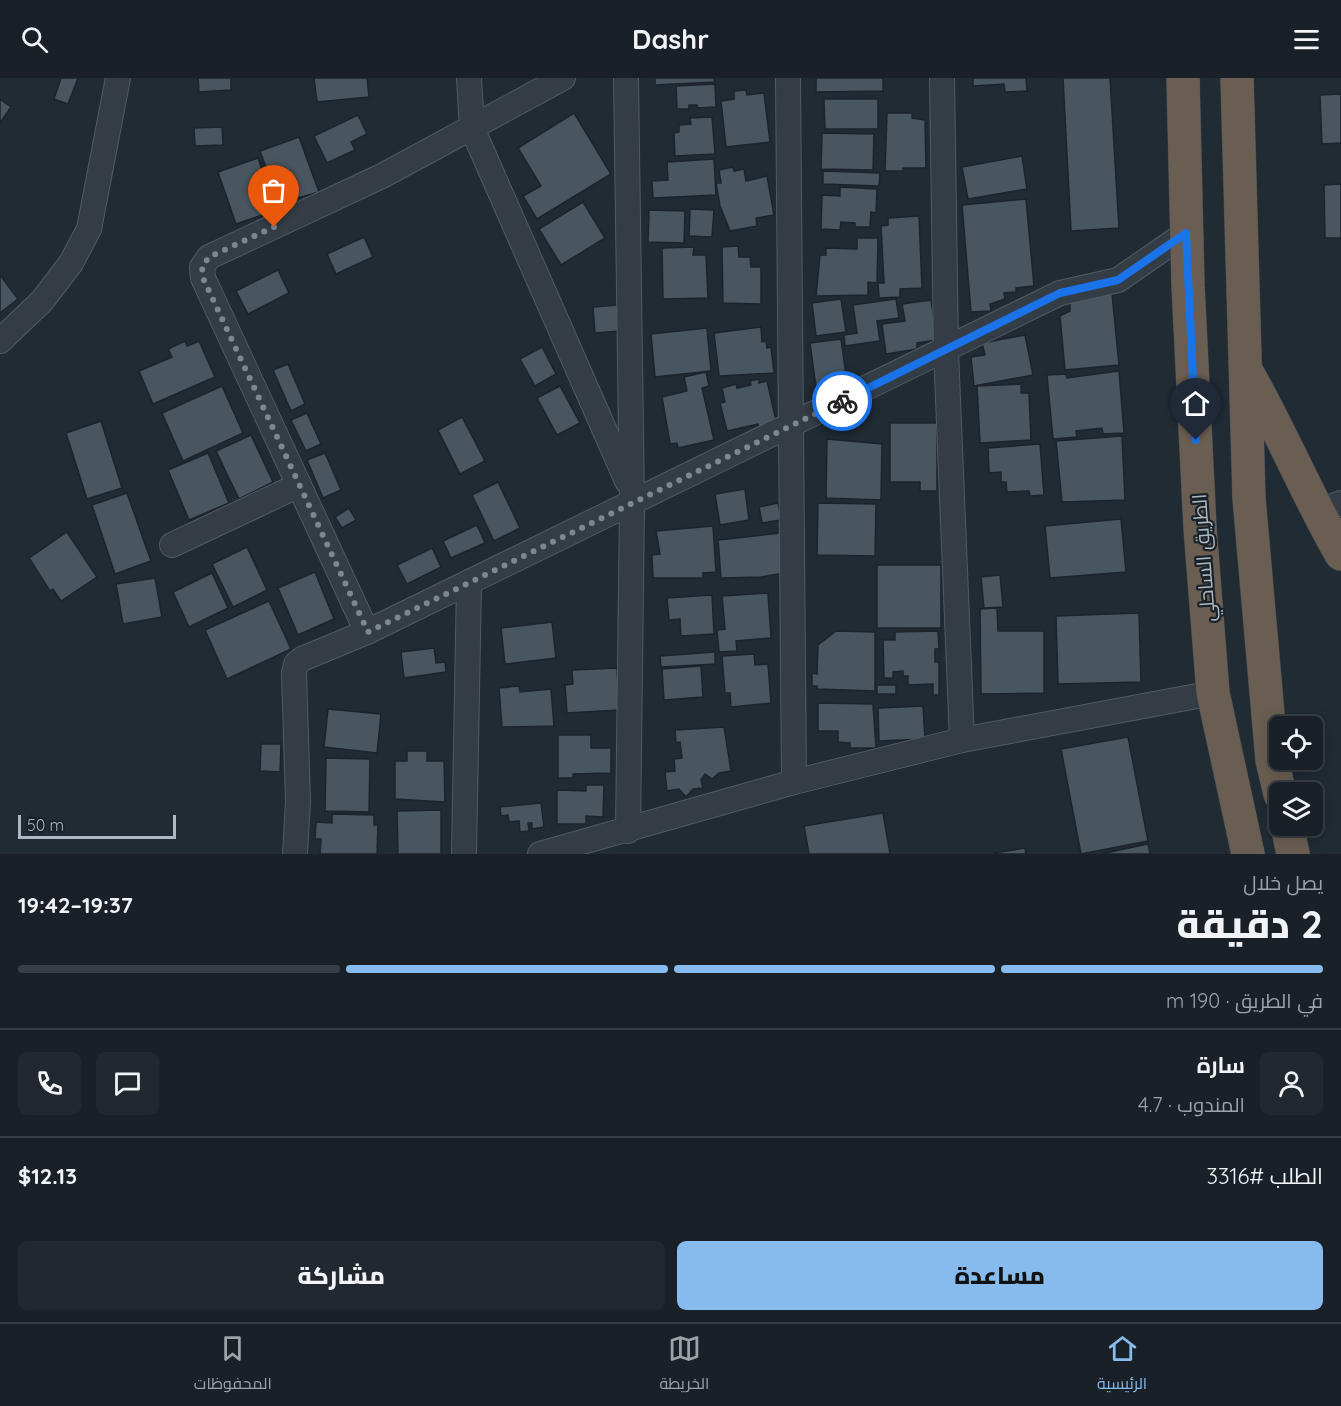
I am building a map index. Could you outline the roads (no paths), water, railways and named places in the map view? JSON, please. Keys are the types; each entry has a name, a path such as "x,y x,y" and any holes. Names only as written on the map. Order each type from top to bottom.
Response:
{"highway":[{"name":"الطريق الساحلي","path":"1183,78 1186,233 1200,528 1213,693 1248,854"},
{"path":"1237,78 1249,498 1272,760 1277,782"},
{"path":"1244,367 1329,507 1341,554"},
{"path":"1289,836 1293,854"}],"street":[{"path":"0,341 42,301 71,263 89,229 118,78"},
{"path":"470,78 472,128 632,497"},
{"path":"368,632 203,278 202,267 209,257 382,176 563,78"},
{"path":"626,78 632,497 628,831"},
{"path":"789,78 789,426 794,782"},
{"path":"942,78 946,351 962,740"},
{"path":"295,854 298,801 294,673 296,664 302,659 368,632 469,583 632,497 789,426 946,351 1060,293 1118,280 1186,233"},
{"path":"172,545 299,485"},
{"path":"464,854 469,583"},
{"path":"540,854 628,831 794,782 962,740 1213,693"}]}
